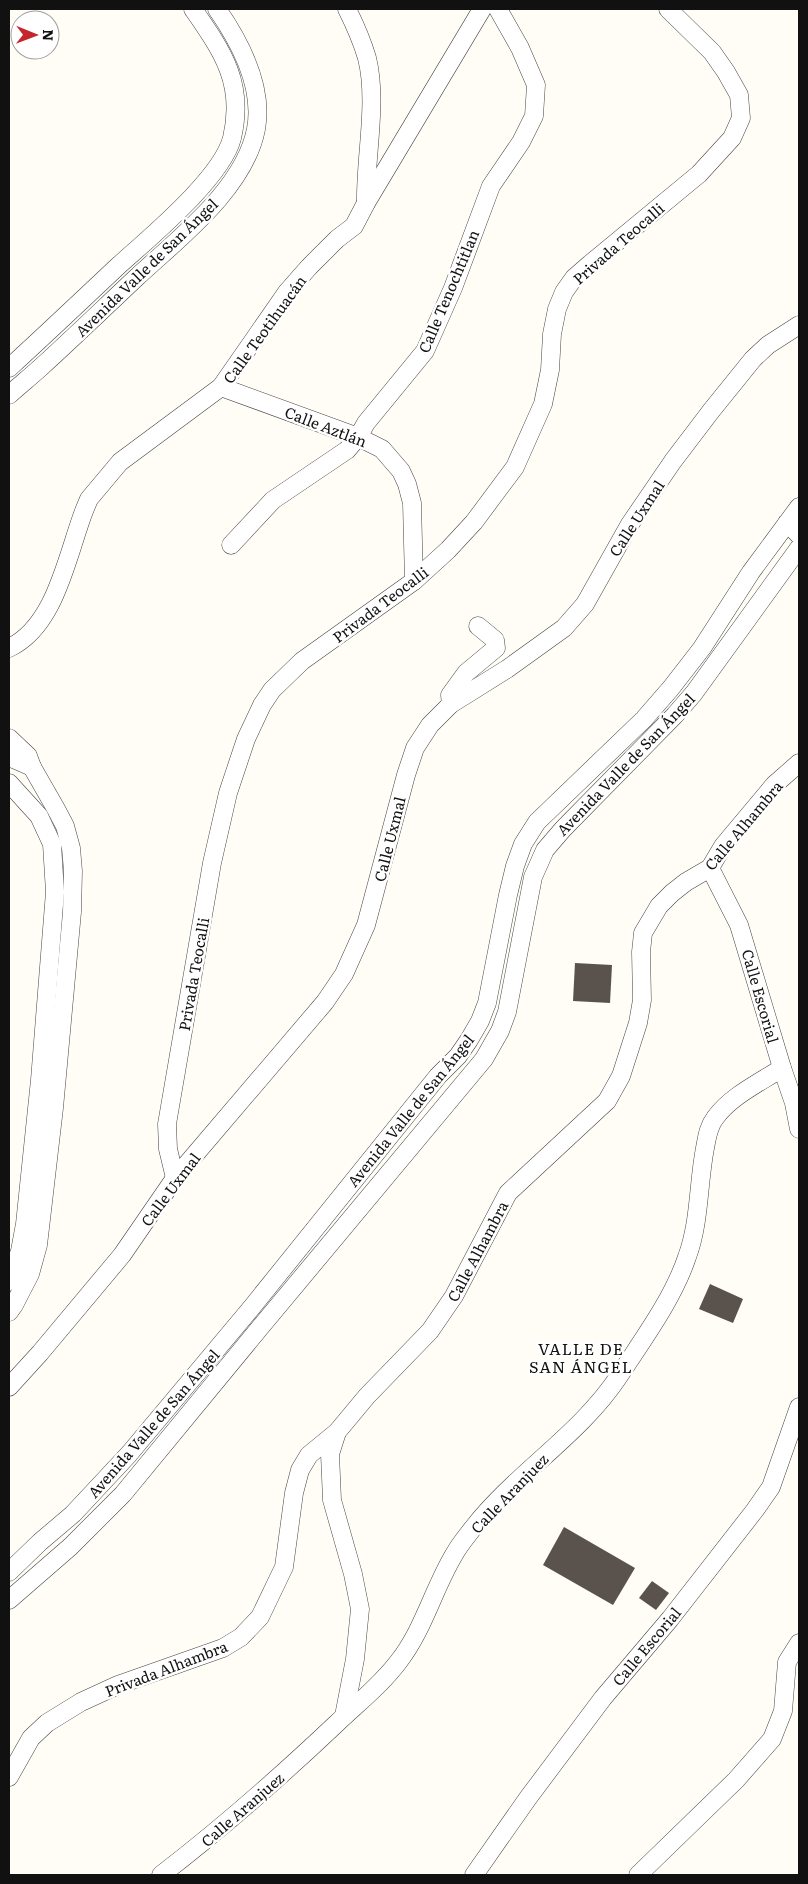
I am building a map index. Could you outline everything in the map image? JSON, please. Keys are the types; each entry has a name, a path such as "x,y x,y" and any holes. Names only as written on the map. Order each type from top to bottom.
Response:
{"street":[{"name":"Avenida Valle de San Ángel","path":"9,368 178,209 210,177 221,162 232,139 236,114 230,71 219,46 193,9"},
{"name":"Avenida Valle de San Ángel","path":"9,395 208,210 238,173 248,153 256,128 257,109 253,82 244,53 217,9"},
{"path":"347,9 358,32 367,59 370,84 366,203"},
{"name":"Calle Teotihuacán","path":"9,648 27,636 38,625 45,613 58,587 86,505 102,482 120,462 222,387 287,292 320,256 354,226 482,9"},
{"name":"Calle Tenochtitlan","path":"232,546 273,500 347,450 358,437 366,423 425,351 453,288 491,186 521,142 534,116 536,85 520,48 498,9"},
{"name":"Privada Teocalli","path":"175,1178 168,1149 167,1124 212,863 228,793 246,739 262,705 272,690 302,661 414,581 448,550 474,522 515,467 543,404 550,370 552,334 557,309 564,292 574,278 699,174 732,138 741,118 738,95 712,52 668,9"},
{"name":"Calle Uxmal","path":"9,1387 122,1255 175,1178 326,1002 344,974 373,905 383,858 406,775 416,748 430,725 451,704 507,669 564,628 585,604 630,524 673,461 711,411 753,358 768,345 799,325"},
{"path":"25,354 39,369"},
{"name":"Calle Aztlán","path":"222,387 358,437 382,449 401,471 412,503 414,581"},
{"name":"Avenida Valle de San Ángel","path":"9,1572 73,1514 129,1454 258,1299 438,1076 458,1056 480,1021 487,1003 515,866 523,844 536,822 644,719 671,688 702,648 772,542 793,529 799,507"},
{"path":"772,542 795,554"},
{"name":"Avenida Valle de San Ángel","path":"9,1600 70,1547 123,1494 484,1059 500,1031 507,1012 533,877 545,850 694,693 795,554"},
{"path":"451,704 450,695 466,673 496,648 495,640 478,626"},
{"path":"9,738 28,756 32,767 65,826 71,848 73,871 54,1108 33,1224 20,1251 9,1281"},
{"path":"9,757 32,767"},
{"name":"Calle Alhambra","path":"344,1716 355,1659 360,1609 353,1574 332,1500 330,1454 337,1432 367,1396 430,1331 454,1296 508,1193 606,1101 621,1076 638,1024 642,1000 641,952 643,933 659,906 672,893 710,868 723,846 774,785 799,763"},
{"path":"9,783 39,816 52,844 55,892 40,1080 33,1224 38,1245 30,1274 9,1312"},
{"path":"39,816 56,809"},
{"name":"Calle Escorial","path":"710,868 739,925 794,1103 799,1129"},
{"name":"Calle Aranjuez","path":"161,1875 204,1842 278,1778 381,1684 402,1658 422,1622 454,1554 474,1527 510,1489 577,1427 616,1380 677,1282 687,1257 695,1231 703,1158 712,1121 723,1108 782,1068"},
{"name":"Calle Escorial","path":"474,1875 528,1798 603,1698 670,1619 771,1487 799,1407"},
{"name":"Privada Alhambra","path":"9,1777 31,1738 47,1723 81,1702 118,1686 223,1648 241,1637 260,1617 284,1567 294,1493 300,1470 309,1454 337,1432"},
{"path":"638,1875 736,1780 772,1739 783,1711 788,1662 799,1643"}],"building":[{"path":"575,963 612,965 610,1003 573,1001"},
{"path":"710,1284 743,1299 733,1323 699,1309"},
{"path":"564,1527 635,1568 613,1605 543,1565"},
{"path":"652,1581 669,1593 656,1610 639,1598"}],"district":[{"name":"VALLE DE SAN ÁNGEL","path":"581,1357"}]}
